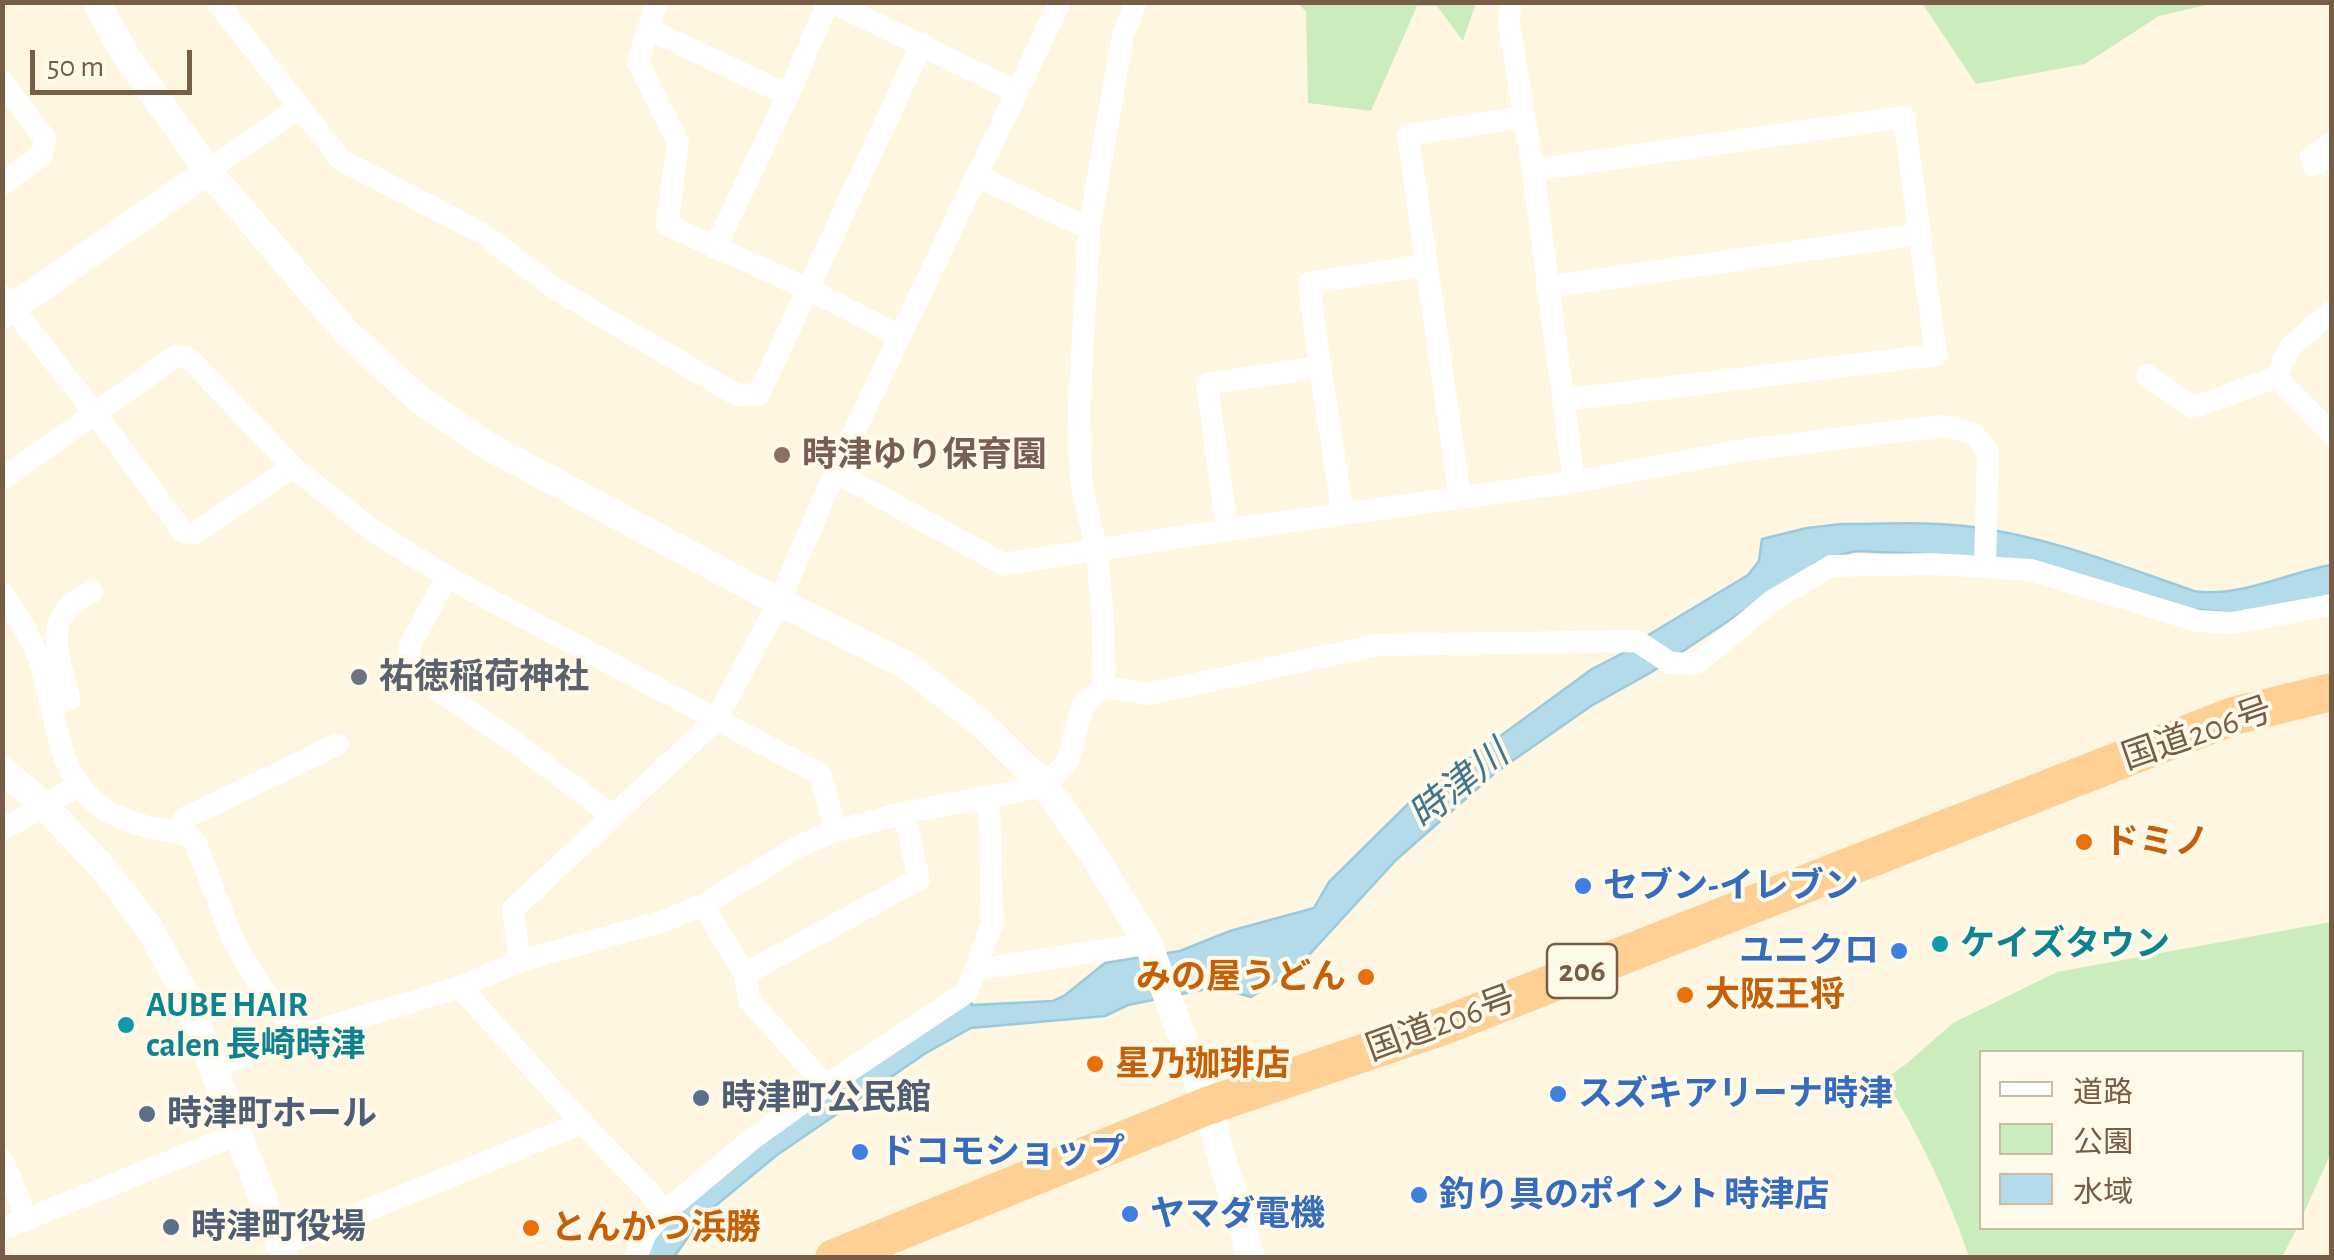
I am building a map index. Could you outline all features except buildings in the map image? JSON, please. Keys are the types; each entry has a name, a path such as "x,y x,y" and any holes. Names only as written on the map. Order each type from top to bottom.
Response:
{"highway":[{"name":"国道206号","path":"834,1258 1207,1106 1444,1026 2233,716 2332,692"}],"street":[{"path":"96,2 124,54 208,171 346,332 420,400 486,445 906,666 983,725 1046,786 1148,943 1207,1106 1251,1258"},
{"path":"217,2 341,160 482,233 557,290 736,395 758,394 922,44"},
{"path":"658,2 638,62 678,143 667,225 900,336"},
{"path":"716,248 830,2 1017,92"},
{"path":"520,961 513,909 716,720 779,602 835,472 1060,2"},
{"path":"1104,687 1097,551 1081,484 1089,229 1124,34 1136,2"},
{"path":"1510,2 1510,25 1574,482"},
{"path":"648,29 788,94"},
{"path":"2,81 45,139 42,155 2,184"},
{"path":"292,467 195,533 182,532 95,413 6,306 299,107"},
{"path":"1460,498 1408,134 1523,118"},
{"path":"1532,170 1904,118 1936,355 1564,400"},
{"path":"2332,143 2311,158 2312,165 2332,158"},
{"path":"977,176 1089,229"},
{"path":"1547,287 1920,234"},
{"path":"1343,514 1310,283 1427,266"},
{"path":"2147,375 2194,408 2276,377 2290,348 2332,311"},
{"path":"2,479 176,356 190,359 292,467 372,530 447,576 820,774 836,831"},
{"path":"1227,530 1207,384 1320,367"},
{"path":"2276,377 2332,434"},
{"path":"835,472 1003,564 1574,482 1744,450 1944,426 1974,432 1988,452 1986,564"},
{"path":"214,1068 300,1036 460,987 520,961 636,930 703,905 801,845 836,831 904,813 1046,786 1068,761 1082,704 1104,687 1149,694 1378,645 1637,642 1670,663 1696,664 1772,602 1831,566 1986,564 2031,570 2198,621 2232,623 2332,605"},
{"path":"447,576 410,645 410,661 427,682 613,816"},
{"path":"51,705 70,699 57,638 59,622 66,606 92,592"},
{"path":"2,593 30,638 42,667 66,761 78,784 106,810 152,828 178,831 195,842 232,938 259,984 300,1036"},
{"path":"178,831 185,818 338,744"},
{"path":"2,770 44,805 103,868 150,929 188,998 283,1251 582,1123"},
{"path":"2,830 78,784"},
{"path":"636,1258 646,1234 664,1213 751,1140 967,992 992,924 989,798"},
{"path":"744,974 919,879 904,813"},
{"path":"703,905 744,974 750,1000 826,1086"},
{"path":"976,970 1148,943"},
{"path":"460,987 664,1213"},
{"path":"2,1229 238,1134"},
{"path":"2,1159 28,1219"}],"green space":[{"path":"1298,3 1476,3 1463,41 1437,6 1417,6 1371,111 1308,103 1306,12"},
{"path":"1922,3 2216,3 2159,16 2085,64 1976,84"},
{"path":"2331,922 2331,1153 2304,1213 2304,1050 1979,1050 1979,1230 2296,1230 2282,1257 1969,1257 1932,1166 1885,1079 1953,1023 2057,972"}],"water":[{"name":"時津川","path":"1842,524 1941,524 2001,532 2085,553 2194,591 2246,588 2331,565 2331,596 2231,613 2193,609 1951,555 1856,551 1820,560 1650,673 1591,706 1495,773 1396,860 1297,968 1251,997 1216,987 1128,1005 1105,1016 971,1028 926,1053 777,1155 703,1216 674,1257 646,1258 654,1237 706,1185 969,995 972,1005 1053,1001 1105,963 1180,951 1230,931 1314,908 1329,882 1410,802 1592,669 1748,575 1759,561 1762,539"}],"place":[{"name":"時津ゆり保育園","path":"782,455"},
{"name":"祐徳稲荷神社","path":"359,677"},
{"name":"ドミノ","path":"2084,842"},
{"name":"セブン-イレブン","path":"1583,886"},
{"name":"ケイズタウン","path":"1940,944"},
{"name":"ユニクロ","path":"1899,951"},
{"name":"みの屋うどん","path":"1366,977"},
{"name":"大阪王将","path":"1685,995"},
{"name":"AUBE HAIR calen 長崎時津","path":"126,1025"},
{"name":"星乃珈琲店","path":"1095,1064"},
{"name":"スズキアリーナ時津","path":"1558,1094"},
{"name":"時津町公民館","path":"701,1098"},
{"name":"時津町ホール","path":"147,1114"},
{"name":"ドコモショップ","path":"860,1152"},
{"name":"釣り具のポイント 時津店","path":"1419,1195"},
{"name":"ヤマダ電機","path":"1130,1214"},
{"name":"時津町役場","path":"171,1227"},
{"name":"とんかつ浜勝","path":"531,1228"}]}
